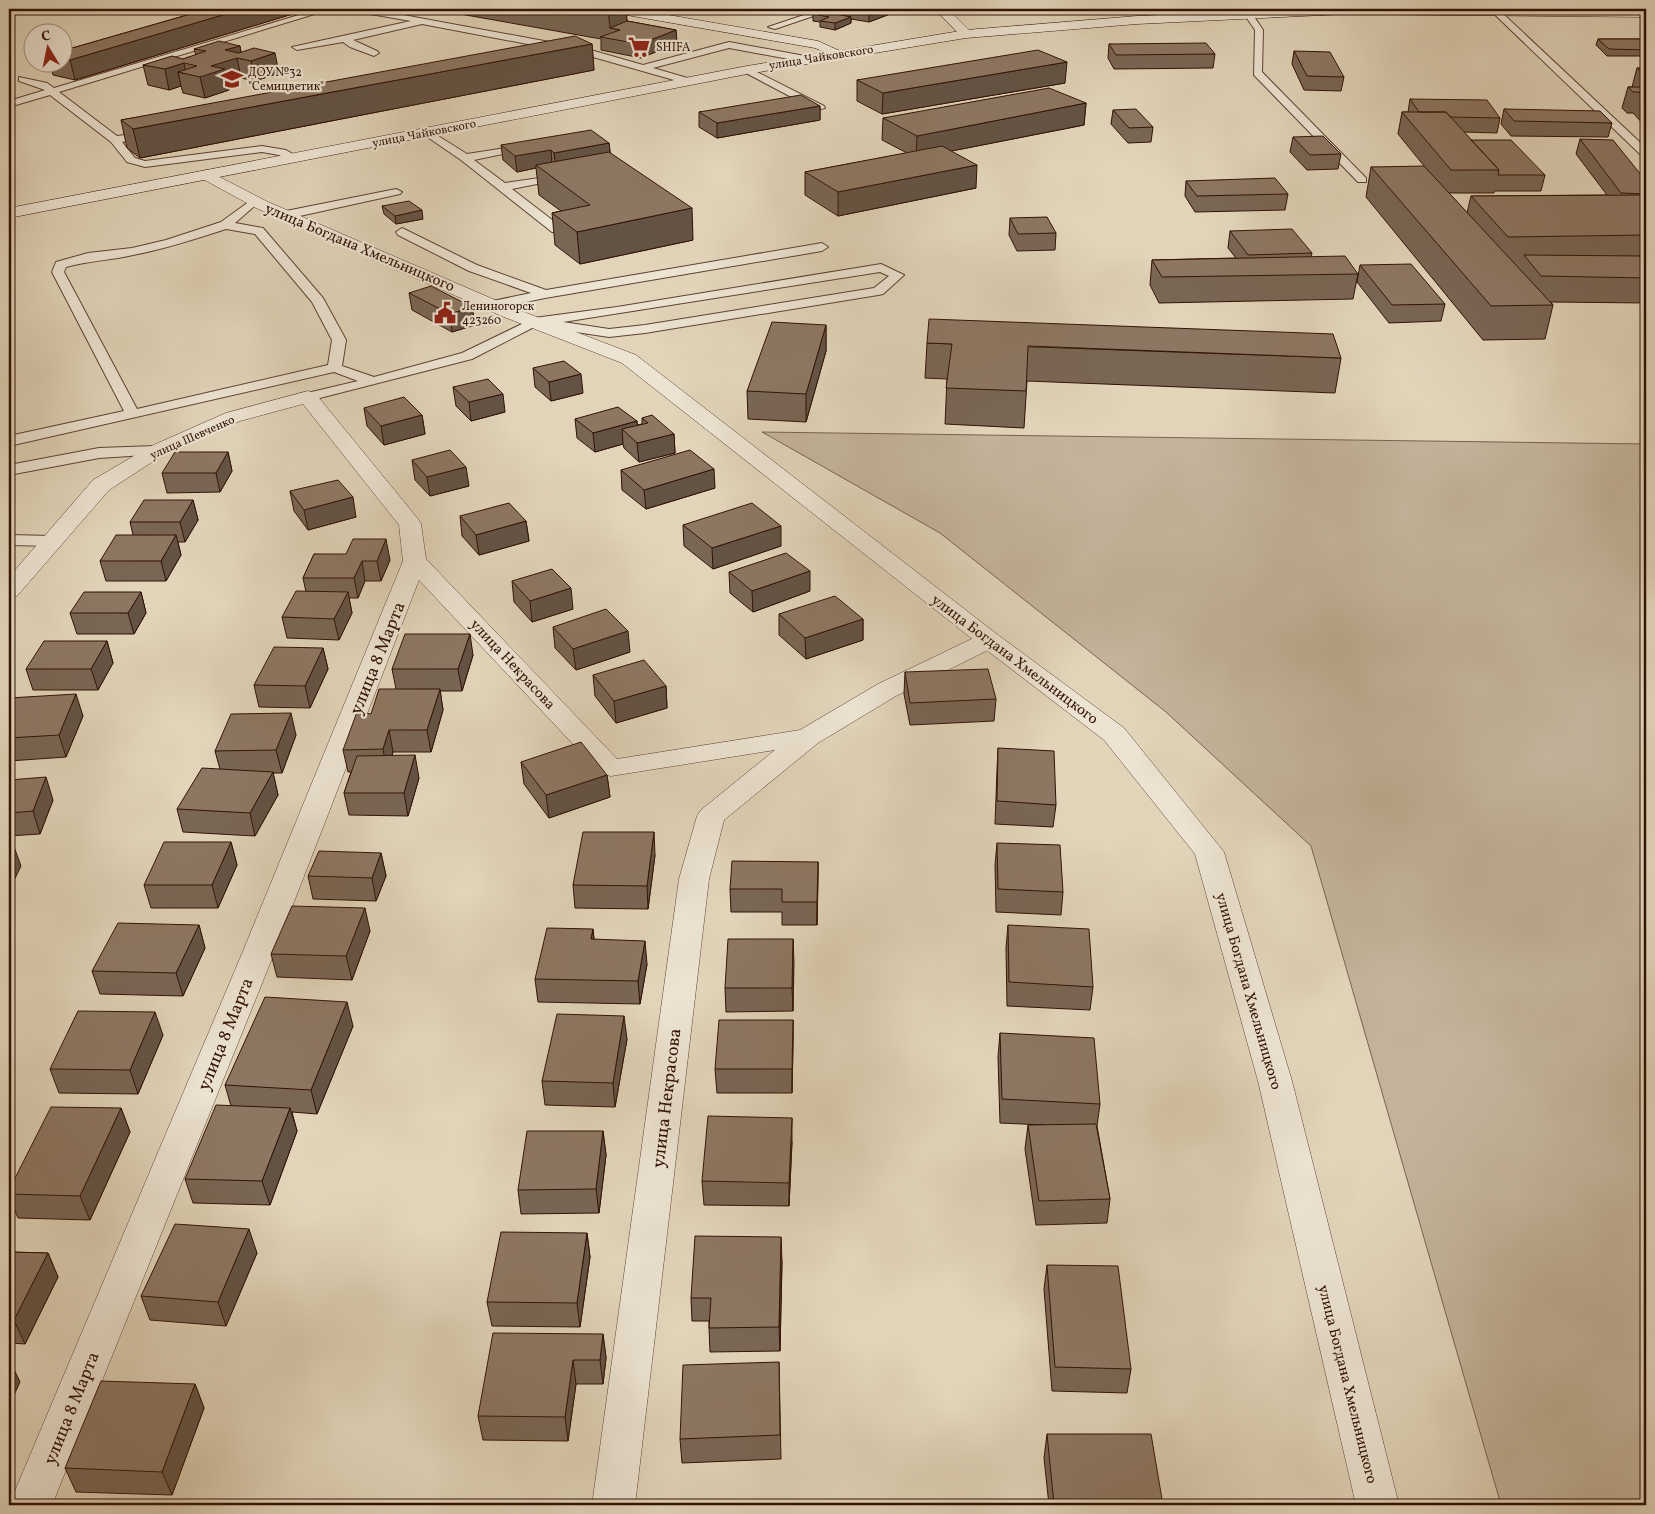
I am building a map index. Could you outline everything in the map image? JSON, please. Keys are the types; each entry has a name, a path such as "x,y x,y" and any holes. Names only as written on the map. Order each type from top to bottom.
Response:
{"street":[{"path":"615,9 818,45 841,54"},
{"path":"668,9 842,39 872,48"},
{"path":"942,9 966,34"},
{"name":"улица Чайковского","path":"9,213 688,81 872,48 966,34 1248,14 1344,10 1494,9 1646,13"},
{"name":"улица Богдана Хмельницкого","path":"206,175 254,201 493,305 629,358 989,640 1114,734 1209,852 1275,1081 1378,1505"},
{"path":"308,397 410,524 415,561"},
{"name":"улица Шевченко","path":"9,591 101,485 156,451 232,418 308,397"},
{"name":"улица Некрасова","path":"415,561 611,768 808,737"},
{"name":"улица 8 Марта","path":"31,1505 257,956 415,561"},
{"name":"улица Некрасова","path":"614,1505 694,879 711,816 808,737 887,690 989,640"}],"lane":[{"path":"9,104 327,9"},
{"path":"359,9 587,52 688,81"},
{"path":"772,27 830,9"},
{"path":"1494,9 1646,154"},
{"path":"1248,14 1259,30 1257,73 1362,180"},
{"path":"297,47 346,39 423,21"},
{"path":"346,39 353,45 374,53"},
{"path":"640,68 729,45 805,60"},
{"path":"557,58 587,52"},
{"path":"747,70 820,108"},
{"path":"41,73 22,78 41,84 115,140 131,160 145,164 262,149 282,152 292,158"},
{"path":"115,140 164,131"},
{"path":"426,132 503,186 556,229"},
{"path":"465,158 527,146"},
{"path":"503,186 578,174"},
{"path":"286,215 396,192"},
{"path":"133,414 58,272 60,265 88,257 132,252 170,243 225,225 254,201"},
{"path":"225,225 259,232 318,301 338,340 335,368"},
{"path":"402,232 473,268 545,294"},
{"path":"493,305 545,294 822,247"},
{"path":"308,397 373,382 467,356 534,322 617,311 881,268 898,275 878,291 645,330 608,333 534,322"},
{"path":"9,441 335,368 373,382"},
{"path":"9,470 99,453 156,451"},
{"path":"9,540 53,541"}],"shaded area":[{"path":"762,432 1646,444 1646,1505 1501,1505 1311,846 1166,712 940,533"}],"building":[{"path":"208,9 243,9 72,59 72,48"},
{"path":"821,11 851,17 835,23 820,21 829,17 813,14"},
{"path":"627,21 676,30 640,44 600,37 620,30 610,28"},
{"path":"575,36 592,44 133,129 121,120"},
{"path":"1598,39 1646,39 1646,50 1609,49"},
{"path":"219,41 240,46 225,50 239,53 254,48 275,53 251,61 237,58 211,66 225,69 200,77 178,72 197,66 184,63 165,69 143,65 172,56 183,59 206,51 194,49"},
{"path":"1206,43 1215,54 1116,55 1109,44"},
{"path":"1038,50 1067,62 883,93 857,80"},
{"path":"1294,51 1330,52 1344,77 1307,76"},
{"path":"1637,68 1646,68 1646,76"},
{"path":"1628,87 1646,87 1646,100 1639,92 1633,92"},
{"path":"1049,88 1086,103 917,136 883,118"},
{"path":"801,95 820,106 717,123 699,112"},
{"path":"1410,99 1487,100 1500,118 1450,117 1446,112 1419,112"},
{"path":"1136,109 1153,127 1129,128 1113,110"},
{"path":"1504,109 1600,111 1612,123 1514,121"},
{"path":"1402,112 1446,112 1499,170 1451,170"},
{"path":"591,130 609,143 554,153 551,150 515,156 501,145"},
{"path":"1323,136 1341,154 1310,155 1293,137"},
{"path":"1580,139 1613,140 1646,181 1646,194 1621,193"},
{"path":"1471,140 1511,140 1545,175 1498,175 1499,170"},
{"path":"942,146 977,165 838,192 805,172"},
{"path":"609,152 692,208 577,232 552,213 590,205 536,165"},
{"path":"1424,166 1553,305 1491,306 1371,167"},
{"path":"1275,178 1288,194 1197,196 1186,181"},
{"path":"1646,195 1646,235 1508,237 1471,196"},
{"path":"409,201 422,210 395,216 382,206"},
{"path":"1047,217 1056,233 1018,234 1010,218"},
{"path":"1292,229 1312,253 1248,255 1230,231"},
{"path":"1524,255 1646,256 1646,278 1541,276"},
{"path":"1345,256 1358,274 1162,277 1152,260"},
{"path":"1411,264 1445,304 1392,305 1360,265"},
{"path":"431,286 472,307 450,314 409,293"},
{"path":"929,319 1333,334 1341,358 1028,346 1026,391 946,388 952,344 927,343"},
{"path":"772,322 826,325 806,394 747,391"},
{"path":"564,361 581,374 549,382 533,368"},
{"path":"488,379 503,394 469,402 453,387"},
{"path":"404,397 422,415 381,426 364,408"},
{"path":"618,407 637,421 593,433 575,419"},
{"path":"652,415 674,434 637,443 622,429 648,423 642,418"},
{"path":"450,450 466,467 427,477 412,460"},
{"path":"690,450 714,469 644,490 621,470"},
{"path":"175,452 228,452 216,473 162,473"},
{"path":"338,480 353,497 304,510 290,491"},
{"path":"144,500 193,500 180,522 130,522"},
{"path":"509,503 526,521 476,535 460,516"},
{"path":"752,503 781,526 712,548 683,525"},
{"path":"116,535 176,535 161,561 100,561"},
{"path":"353,539 386,539 377,561 362,561 354,578 303,578 314,554 346,554"},
{"path":"786,553 810,571 752,591 729,572"},
{"path":"552,569 571,588 530,601 512,581"},
{"path":"296,591 348,592 334,619 282,617"},
{"path":"84,592 141,592 128,613 70,613"},
{"path":"835,596 863,619 805,638 779,614"},
{"path":"606,609 628,631 573,649 553,627"},
{"path":"405,634 470,634 458,669 392,669"},
{"path":"44,641 107,641 91,669 26,669"},
{"path":"274,647 323,648 305,686 254,685"},
{"path":"644,660 666,686 614,701 593,675"},
{"path":"988,669 996,699 910,703 905,672"},
{"path":"379,689 440,689 427,730 389,730 383,749 343,750 357,712 371,714"},
{"path":"76,694 59,735 9,738 9,698"},
{"path":"291,713 276,750 215,751 231,714"},
{"path":"581,742 607,775 546,795 521,762"},
{"path":"998,748 1054,751 1056,805 997,801"},
{"path":"415,755 404,793 344,793 357,756"},
{"path":"202,768 273,772 250,813 177,809"},
{"path":"46,777 33,811 9,813 9,780"},
{"path":"583,832 654,832 647,886 573,885"},
{"path":"164,842 231,842 212,885 144,885"},
{"path":"997,843 1060,845 1063,892 998,889"},
{"path":"319,851 381,853 372,878 308,876"},
{"path":"732,861 818,862 817,902 782,902 782,889 730,889"},
{"path":"292,906 365,908 346,956 271,954"},
{"path":"118,923 199,925 176,973 92,971"},
{"path":"1008,925 1089,929 1093,987 1009,982"},
{"path":"547,928 593,929 591,939 645,941 638,981 535,979"},
{"path":"728,939 793,939 792,988 725,988"},
{"path":"265,997 347,1002 311,1090 225,1085"},
{"path":"78,1011 155,1012 130,1070 50,1069"},
{"path":"557,1014 624,1016 613,1083 542,1081"},
{"path":"719,1020 793,1020 792,1069 715,1069"},
{"path":"1000,1033 1094,1038 1100,1104 1002,1099"},
{"path":"216,1105 290,1108 262,1181 185,1179"},
{"path":"51,1107 121,1108 80,1196 9,1194 9,1190"},
{"path":"708,1116 792,1118 789,1183 702,1181"},
{"path":"1096,1124 1110,1199 1039,1201 1028,1125"},
{"path":"527,1131 603,1131 596,1189 518,1190"},
{"path":"175,1224 249,1229 218,1302 141,1296"},
{"path":"501,1232 587,1233 577,1303 487,1302"},
{"path":"695,1236 781,1237 779,1327 709,1328 711,1298 691,1298"},
{"path":"9,1252 48,1253 14,1320 9,1320"},
{"path":"1047,1265 1118,1266 1131,1369 1055,1367"},
{"path":"493,1333 603,1334 600,1360 573,1360 565,1417 478,1416"},
{"path":"779,1362 780,1435 680,1439 683,1365"},
{"path":"101,1381 195,1384 162,1472 65,1468"},
{"path":"1047,1434 1151,1434 1163,1505 1054,1505"}],"place":[{"name":"SHIFA","path":"639,47"},
{"name":"ДОУ №32 \"Семицветик\"","path":"232,79"},
{"name":"Лениногорск 423260","path":"445,313"}]}
